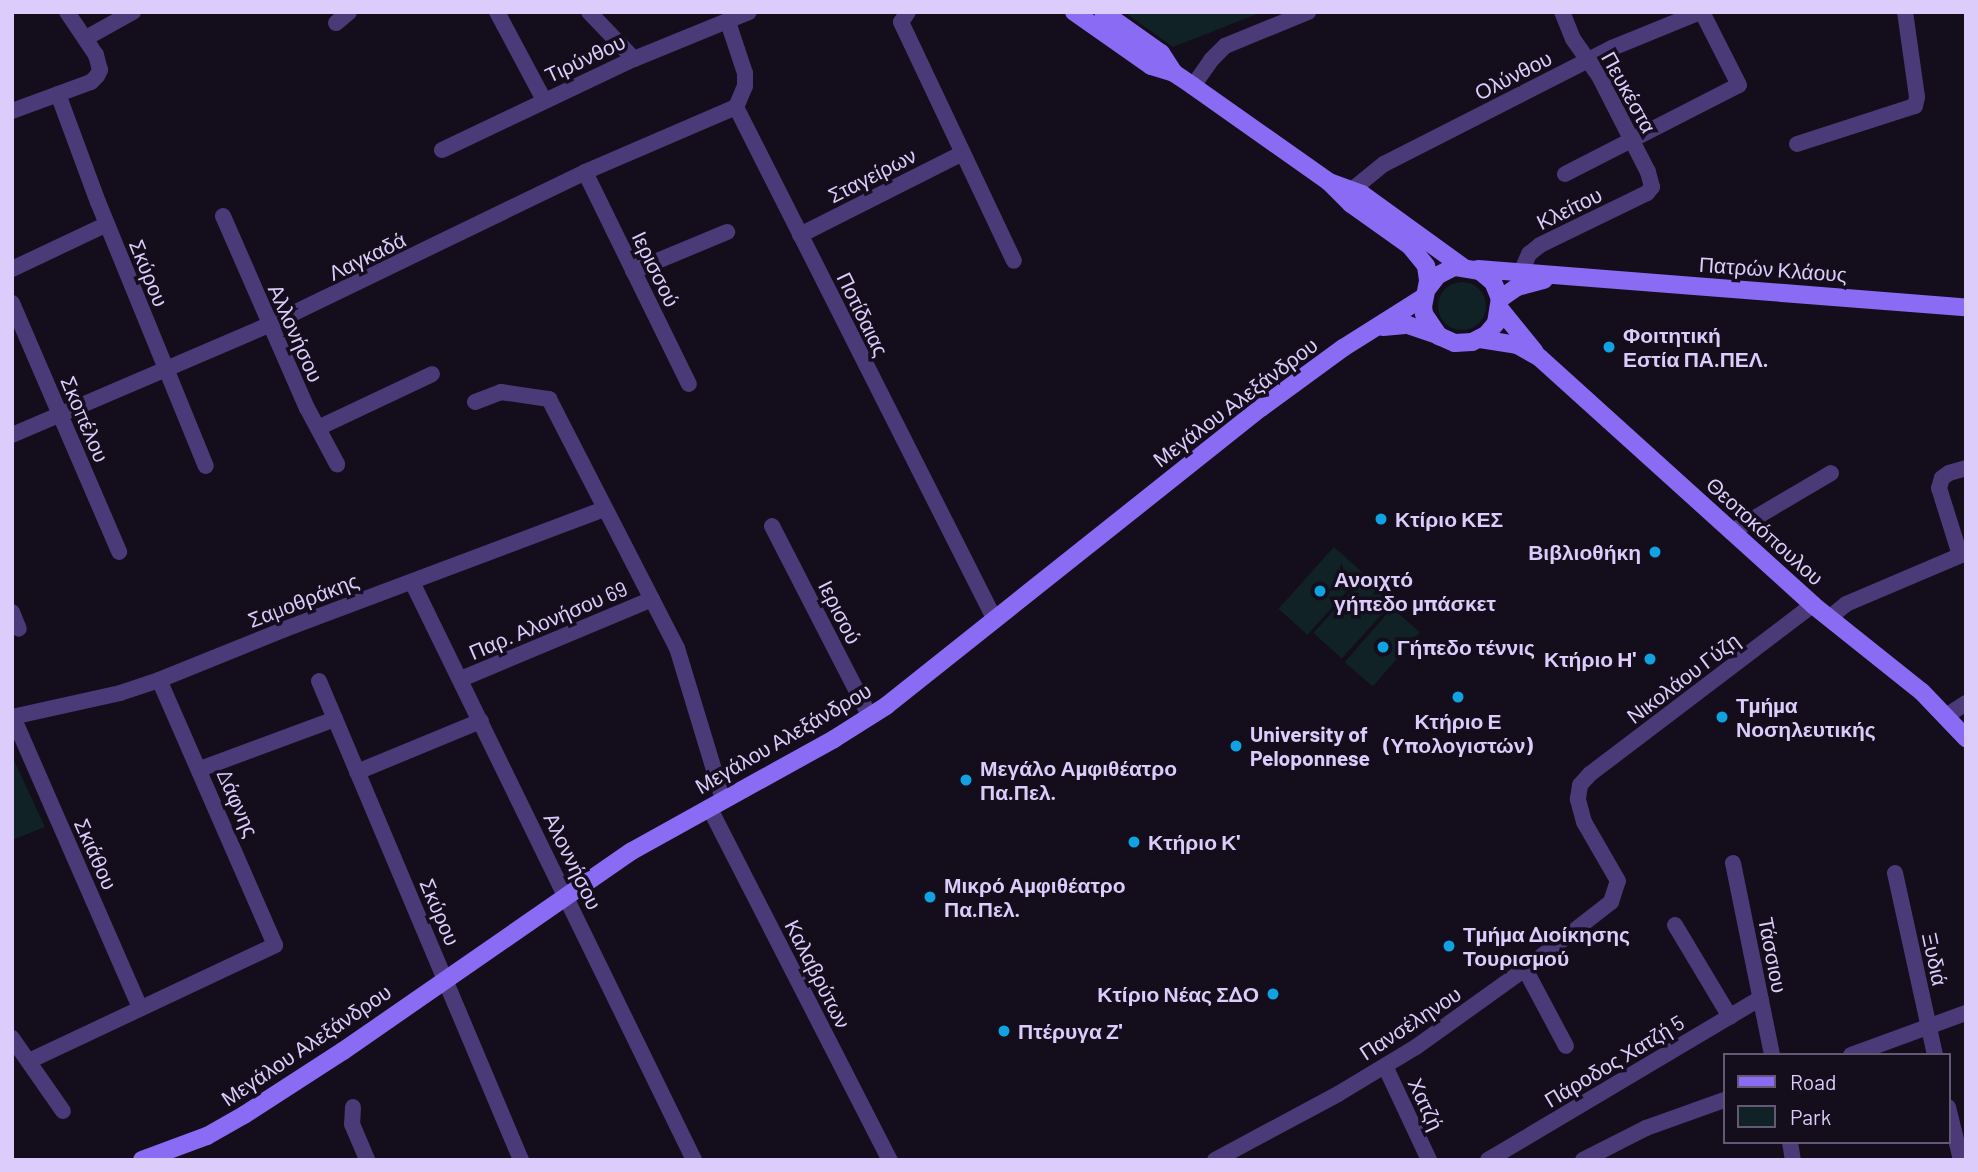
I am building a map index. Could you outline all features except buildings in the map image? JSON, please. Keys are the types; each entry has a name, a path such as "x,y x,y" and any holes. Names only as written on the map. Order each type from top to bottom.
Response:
{"main road":[{"path":"1074,12 1151,66 1174,73 1329,181 1351,204 1416,252 1426,266 1424,314 1439,336"},
{"path":"1103,12 1161,54 1174,73"},
{"path":"1329,181 1353,189 1493,282 1500,304 1539,358"},
{"path":"1426,293 1446,270 1468,267 1577,278"},
{"path":"1480,339 1496,323 1500,304 1508,291 1528,282 1577,278"},
{"name":"Πατρών Κλάους","path":"1577,278 1966,307"},
{"name":"Μεγάλου Αλεξάνδρου","path":"142,1160 191,1143 244,1115 343,1051 632,851 870,717 1261,408 1426,293"},
{"path":"1370,331 1402,324 1455,343 1480,339 1517,345 1539,358"},
{"name":"Θεοτοκόπουλου","path":"1539,358 1813,605 1922,692 1966,737"}],"street":[{"path":"12,111 91,82 100,70 86,38 67,12"},
{"path":"86,38 133,12"},
{"path":"497,12 544,100"},
{"path":"589,12 634,59"},
{"name":"Τιρύνθου","path":"442,150 634,59 749,12"},
{"path":"908,12 901,22 1014,261"},
{"path":"1193,86 1211,60 1225,46 1308,12"},
{"name":"Πευκέστα","path":"1562,12 1573,39 1588,60 1650,178 1652,187 1647,193"},
{"path":"1565,174 1739,85 1701,12"},
{"name":"Ολύνθου","path":"1353,189 1384,164 1588,60 1701,12"},
{"path":"1797,144 1915,106 1917,97 1905,12"},
{"path":"728,22 745,74 745,86 736,107"},
{"name":"Σκύρου","path":"58,94 107,224 205,466"},
{"name":"Λαγκαδά","path":"12,435 269,325 585,172 736,107"},
{"name":"Ποτίδαιας","path":"736,107 995,620"},
{"name":"Σταγείρων","path":"800,235 963,153"},
{"name":"Ιερισσού","path":"585,172 689,384"},
{"name":"Κλείτου","path":"1521,272 1529,254 1540,245 1647,193"},
{"name":"Αλλονήσου","path":"223,216 269,325 317,428 337,464"},
{"path":"12,269 107,224"},
{"path":"633,271 727,232"},
{"name":"Σκοπέλου","path":"12,303 119,552"},
{"path":"317,428 432,374"},
{"name":"Καλαβρύτων","path":"475,402 501,392 549,399 683,660 716,803 890,1160"},
{"path":"1829,618 1846,604 1963,554 1939,488 1942,478 1949,472 1966,468"},
{"path":"1731,532 1830,473"},
{"name":"Σαμοθράκης","path":"12,717 120,693 159,680 285,629 604,509"},
{"name":"Ιερισού","path":"772,526 870,717"},
{"name":"Αλοννήσου","path":"412,582 694,1160"},
{"name":"Παρ. Αλονήσου 69","path":"461,679 652,599"},
{"name":"Νικολάου Γύζη","path":"1580,785 1590,774 1813,605"},
{"path":"12,612 19,629"},
{"name":"Δάφνης","path":"140,1008 275,945 159,680"},
{"name":"Σκύρου","path":"319,681 521,1160"},
{"path":"1946,716 1966,703"},
{"name":"Σκιάθου","path":"12,717 140,1008"},
{"path":"200,769 335,719"},
{"path":"357,772 481,721"},
{"name":"Πανσέληνου","path":"1215,1160 1385,1066 1525,969 1605,908 1616,893 1616,874 1582,816 1578,799 1580,785"},
{"name":"Τάσσιου","path":"1733,863 1772,1053"},
{"name":"Ξυδιά","path":"1895,873 1934,1053"},
{"path":"1675,925 1730,1017"},
{"path":"1525,969 1566,1046"},
{"name":"Πάροδος Χατζή 5","path":"1488,1160 1760,998"},
{"path":"29,1061 140,1008"},
{"path":"1857,1053 1966,1013"},
{"path":"12,1038 63,1111"},
{"name":"Χατζή","path":"1385,1066 1429,1160"},
{"path":"1583,1160 1612,1153 1646,1128 1722,1101"},
{"path":"353,1107 352,1124 367,1160"},
{"path":"1950,1115 1961,1160"}],"green space":[{"path":"1124,12 1262,12 1173,47"},
{"path":"1462,282 1479,289 1486,306 1479,323 1462,330 1445,323 1438,306 1445,289"},
{"name":"Ανοιχτό γήπεδο μπάσκετ","path":"1334,547 1363,573 1307,635 1278,609"},
{"name":"Ανοιχτό γήπεδο μπάσκετ","path":"1363,578 1391,603 1342,658 1313,633"},
{"name":"Γήπεδο τέννις","path":"1392,608 1420,632 1373,687 1345,662"},
{"path":"12,756 45,827 12,840"}],"place":[{"name":"Φοιτητική Εστία ΠΑ.ΠΕΛ.","path":"1609,347"},
{"name":"Κτίριο ΚΕΣ","path":"1381,519"},
{"name":"Βιβλιοθήκη","path":"1655,552"},
{"name":"Ανοιχτό γήπεδο μπάσκετ","path":"1320,591"},
{"name":"Γήπεδο τέννις","path":"1383,647"},
{"name":"Κτήριο Η'","path":"1650,659"},
{"name":"Κτήριο Ε (Υπολογιστών)","path":"1458,697"},
{"name":"Τμήμα Νοσηλευτικής","path":"1722,717"},
{"name":"University of Peloponnese","path":"1236,746"},
{"name":"Μεγάλο Αμφιθέατρο Πα.Πελ.","path":"966,780"},
{"name":"Κτήριο Κ'","path":"1134,842"},
{"name":"Μικρό Αμφιθέατρο Πα.Πελ.","path":"930,897"},
{"name":"Τμήμα Διοίκησης Τουρισμού","path":"1449,946"},
{"name":"Κτίριο Νέας ΣΔΟ","path":"1273,994"},
{"name":"Πτέρυγα Ζ'","path":"1004,1031"}]}
